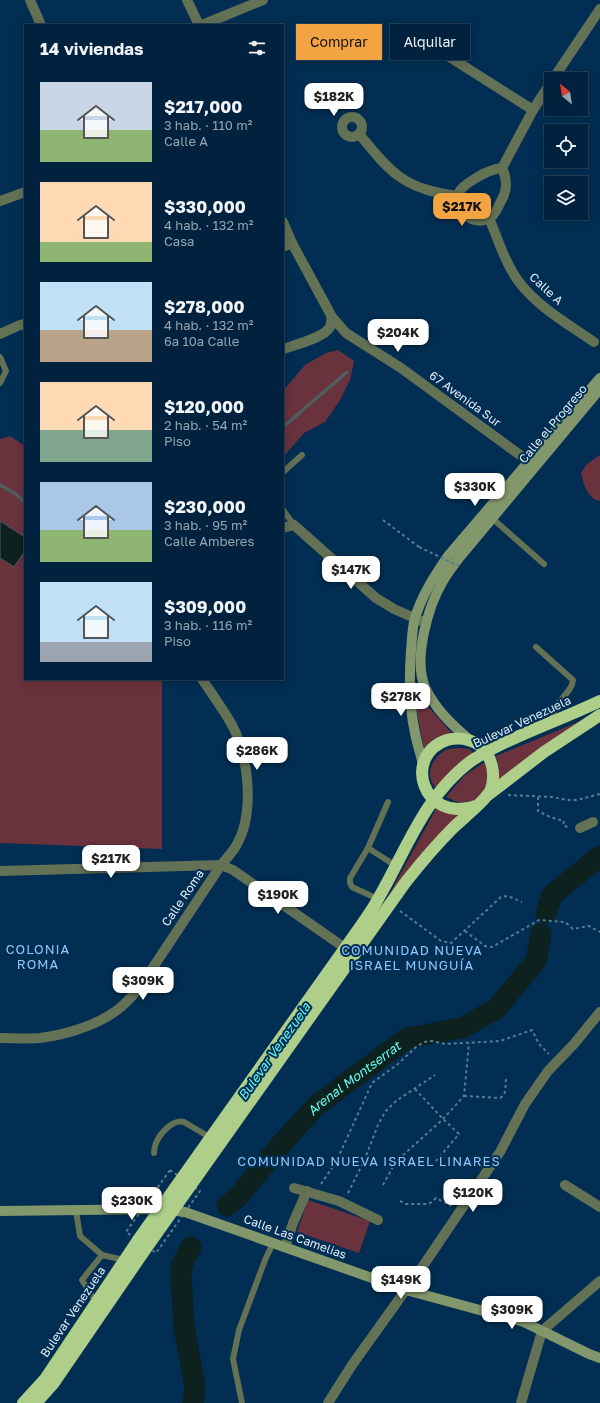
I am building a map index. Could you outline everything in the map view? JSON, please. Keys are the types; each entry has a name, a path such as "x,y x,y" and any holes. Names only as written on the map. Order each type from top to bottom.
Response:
{"highway":[{"name":"Bulevar Venezuela","path":"24,1403 45,1379 124,1260 360,927 378,899 420,818 433,800 458,771 486,752 513,738 600,701"},
{"path":"487,796 544,752 600,715"},
{"path":"476,806 457,810 444,806 433,800 428,794 424,784 422,772 423,765 428,755 441,743 458,738 470,740 486,752 492,766 493,774 487,796"},
{"name":"Bulevar Venezuela","path":"36,1403 53,1384 173,1210 421,862 440,841 487,796"}],"street":[{"path":"30,0 41,24"},
{"path":"187,0 199,24"},
{"path":"204,24 263,0"},
{"path":"558,72 600,9"},
{"path":"454,60 533,110"},
{"path":"502,168 485,173 461,189 457,196 459,206 468,218 473,220 486,219 497,210 506,192 506,182 502,168 533,110 544,93"},
{"path":"359,134 399,176 423,189 457,196"},
{"path":"0,201 24,192"},
{"name":"Calle A","path":"489,218 505,258 520,283 534,298 553,314 594,342"},
{"name":"67 Avenida Sur","path":"284,227 288,245 332,318 346,333 401,368 532,464"},
{"path":"284,349 307,341 324,333 330,327 332,318"},
{"path":"0,334 24,324"},
{"name":"Calle el Progreso","path":"470,740 454,727 437,707 424,683 421,659 426,623 435,597 443,580 459,558 492,518 532,464 600,378"},
{"name":"Calle el Progreso","path":"423,765 415,733 411,705 410,664 412,634 415,618 423,598 433,578 448,556 600,389"},
{"path":"284,528 294,525 376,598 394,609 426,623"},
{"name":"Calle Roma","path":"0,1038 40,1038 64,1033 81,1028 104,1018 120,1008 140,987 220,865 236,846 246,823 248,796 246,767 232,726 203,680"},
{"path":"580,828 593,822"},
{"path":"0,871 220,865 233,870 345,948"},
{"path":"328,1403 352,1365 461,1211 500,1152 525,1104 548,1071 574,1044 600,1012"},
{"path":"565,1185 600,1207"},
{"path":"294,1188 311,1192 344,1204 378,1220"},
{"path":"285,1247 293,1223 311,1192"},
{"name":"Calle Las Camelias","path":"0,1211 160,1209 186,1212 406,1290 524,1322 600,1358"},
{"path":"521,1403 542,1331 600,1281"}],"lane":[{"path":"0,357 6,370 0,383"},
{"path":"284,471 302,455"},
{"path":"284,511 294,525"},
{"path":"492,518 544,564"},
{"path":"536,647 573,680 574,683 556,706 550,723"},
{"path":"378,899 352,887 350,878 368,848 388,802"},
{"path":"368,848 396,866"},
{"path":"154,1153 156,1143 163,1134 171,1124 179,1121 184,1122 211,1138"},
{"path":"76,1211 80,1236 102,1255 124,1260"},
{"path":"242,1403 232,1359 239,1330 265,1260 273,1243"},
{"path":"96,1302 82,1280 102,1255"}],"path":[{"path":"383,520 419,547 459,566"},
{"path":"507,795 577,800 600,794"},
{"path":"538,797 538,811 550,817 564,821 563,825 573,830 580,828"},
{"path":"391,904 444,942 451,943 454,942 502,897 508,896 522,902"},
{"path":"465,931 485,946 489,947 539,920 565,922 576,929 589,926 600,932"},
{"path":"311,1192 336,1162 372,1083 424,1042 432,1041 445,1044 500,1041 532,1030 539,1044 557,1062"},
{"path":"383,1185 395,1163 464,1096 468,1043"},
{"path":"344,1204 385,1112 396,1102 435,1075"},
{"path":"464,1096 500,1098 505,1093 506,1079"},
{"path":"415,1089 442,1119 459,1134 436,1161"},
{"path":"400,1201 406,1204 429,1204 436,1198 461,1211"}],"shaded area":[{"path":"338,350 354,361 350,380 340,400 325,422 304,433 284,456 284,390 305,365 326,353"},
{"path":"10,436 24,445 24,680 162,680 162,849 0,843 0,439"},
{"path":"600,455 600,501 596,500 589,494 581,473 587,464"},
{"path":"0,521 24,536 24,552 14,567 0,558"},
{"path":"418,688 424,702 454,736 425,750 413,689"},
{"path":"600,713 498,783 499,769 496,756"},
{"path":"462,748 469,749 476,755 436,788 430,775 434,761 441,753 445,751"},
{"path":"485,762 488,778 483,790 476,800 460,803 446,797 464,776"},
{"path":"436,809 448,813 460,814 423,853 390,893"},
{"path":"308,1200 370,1221 359,1253 297,1232"}],"waterway":[{"path":"284,426 347,372"},
{"path":"0,485 16,494 24,502"},
{"name":"Arenal Montserrat","path":"546,913 552,895 600,856"},
{"name":"Arenal Montserrat","path":"227,1206 239,1196 283,1142 317,1105 407,1038 462,1028 496,1009 536,961 541,934"},
{"name":"Arenal Montserrat","path":"191,1247 182,1264 181,1274 184,1327 195,1387 193,1403"}],"district":[{"name":"COLONIA ROMA","path":"38,956"},
{"name":"COMUNIDAD NUEVA ISRAEL MUNGUÍA","path":"412,958"},
{"name":"COMUNIDAD NUEVA ISRAEL LINARES","path":"369,1161"}]}
